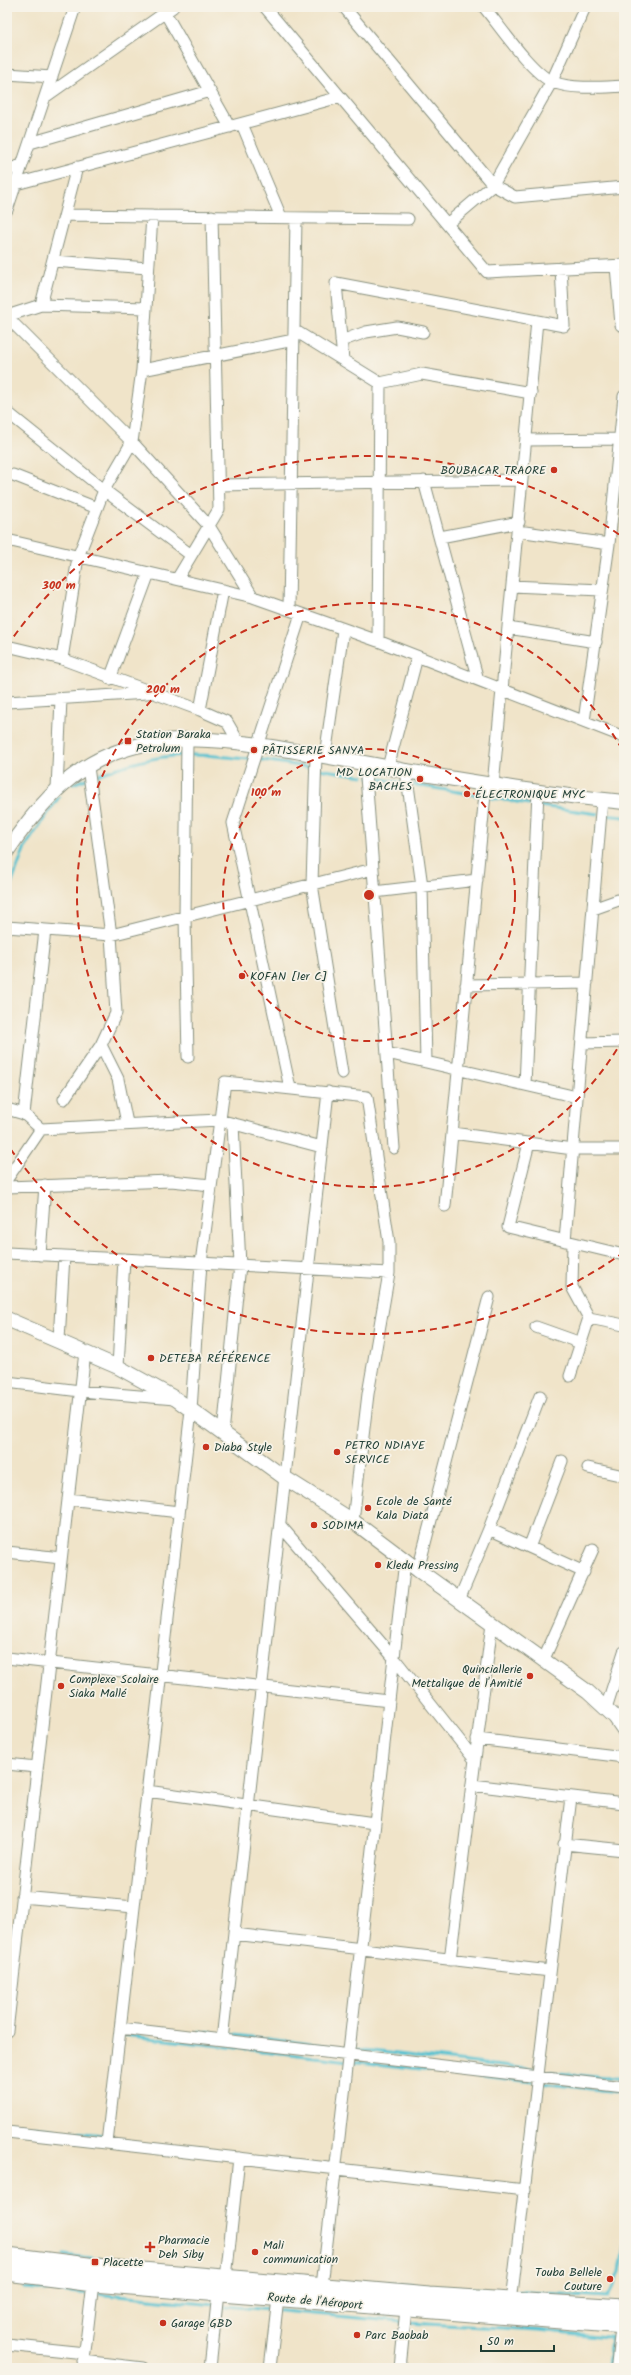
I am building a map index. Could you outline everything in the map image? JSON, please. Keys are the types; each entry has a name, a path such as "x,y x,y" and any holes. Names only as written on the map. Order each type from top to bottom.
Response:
{"highway":[{"name":"Route de l'Aéroport","path":"7,2256 96,2267 512,2302 624,2318"},
{"name":"Route de l'Aéroport","path":"7,2272 93,2283 406,2309 624,2318"}],"main road":[{"path":"7,851 44,802 57,789 88,767 106,756 142,744 187,740 238,741 490,785 624,802"},
{"path":"7,1319 59,1340 118,1367 176,1400 285,1478 353,1521 405,1561 588,1692 606,1708 624,1730"},
{"path":"618,2368 624,2318"}],"street":[{"path":"7,210 75,7"},
{"path":"265,7 487,272 620,265 621,325"},
{"path":"344,7 494,185 515,198 624,187"},
{"path":"484,7 530,63 552,81 566,85 624,86"},
{"path":"447,224 494,185 552,81 585,7"},
{"path":"45,97 167,9 230,127"},
{"path":"7,74 52,77"},
{"path":"30,143 210,91"},
{"path":"16,184 340,97"},
{"path":"242,124 281,217"},
{"path":"7,170 22,164"},
{"path":"41,305 77,167"},
{"path":"65,215 408,219"},
{"path":"62,659 78,557 104,490 132,442 142,370 152,216"},
{"path":"177,579 219,509 220,485 212,216"},
{"path":"290,609 296,218"},
{"path":"53,261 148,268"},
{"path":"343,360 336,283 564,326 561,268"},
{"path":"146,308 41,305 7,317 132,442 209,526 253,597"},
{"path":"444,1206 477,880 503,689 537,321"},
{"path":"341,341 366,332 397,327 423,332"},
{"path":"142,370 216,356 294,335 343,360 380,383 422,374 531,393"},
{"path":"378,641 380,383"},
{"path":"584,721 596,642 601,590 621,473 619,439 624,396"},
{"path":"7,413 104,490 192,555"},
{"path":"526,440 619,439"},
{"path":"13,475 97,508"},
{"path":"220,485 522,480"},
{"path":"424,481 478,680"},
{"path":"440,537 518,526 609,544"},
{"path":"7,540 253,597 290,609 343,630 378,641 624,737"},
{"path":"110,678 149,573"},
{"path":"512,586 601,590"},
{"path":"200,710 223,590"},
{"path":"290,1088 233,823 301,614"},
{"path":"508,628 596,642"},
{"path":"342,1073 312,884 320,755 343,630"},
{"path":"7,646 62,659 200,710 227,722 238,741"},
{"path":"388,767 417,657"},
{"path":"7,702 61,700 152,693"},
{"path":"57,789 61,700"},
{"path":"187,740 185,917 188,1057"},
{"path":"365,763 394,1148"},
{"path":"64,1099 101,1045 116,1012 111,935 88,767"},
{"path":"406,771 422,886 426,1062"},
{"path":"525,1085 538,791"},
{"path":"602,800 573,1149 569,1242 572,1287 590,1318 615,1325 624,1325"},
{"path":"7,927 111,935 372,869"},
{"path":"374,892 477,880"},
{"path":"593,909 624,898"},
{"path":"24,1114 45,930"},
{"path":"466,985 587,983"},
{"path":"582,1042 624,1042"},
{"path":"101,1045 118,1079 127,1123"},
{"path":"387,1053 577,1097"},
{"path":"106,2143 191,1410 201,1264 225,1082 367,1097 389,1242 389,1273 368,1394 353,1521"},
{"path":"222,2040 328,1092"},
{"path":"7,1109 24,1114 41,1129 127,1123 219,1120 322,1147"},
{"path":"223,1433 240,1265 233,1124"},
{"path":"7,1179 41,1129"},
{"path":"452,1133 573,1149 624,1149"},
{"path":"529,1143 508,1227 624,1255"},
{"path":"7,1187 171,1181 211,1185"},
{"path":"40,1255 46,1185"},
{"path":"7,1253 389,1273"},
{"path":"59,1340 64,1256"},
{"path":"118,1367 124,1259"},
{"path":"418,1570 489,1297"},
{"path":"570,1376 590,1318"},
{"path":"536,1327 581,1343"},
{"path":"7,2031 9,1999 85,1352"},
{"path":"7,1382 80,1392 176,1400"},
{"path":"459,1600 489,1529 540,1396"},
{"path":"530,1545 562,1461"},
{"path":"588,1468 624,1476"},
{"path":"68,1499 179,1512"},
{"path":"280,1525 394,1658 475,1760"},
{"path":"489,1529 530,1545 584,1572"},
{"path":"543,1661 593,1549"},
{"path":"7,1552 61,1558"},
{"path":"322,2286 405,1561"},
{"path":"450,1960 492,1623"},
{"path":"606,1708 624,1654"},
{"path":"7,1658 389,1701"},
{"path":"478,1739 624,1757"},
{"path":"7,1764 36,1767"},
{"path":"472,1785 624,1803"},
{"path":"147,1792 374,1823"},
{"path":"512,2302 564,1844 571,1797"},
{"path":"564,1844 624,1850"},
{"path":"22,1897 134,1907"},
{"path":"234,1934 550,1972"},
{"path":"120,2028 624,2087"},
{"path":"7,2132 525,2190"},
{"path":"226,2278 239,2158"},
{"path":"84,2361 93,2283"},
{"path":"210,2368 218,2293"},
{"path":"270,2368 278,2298"},
{"path":"400,2368 406,2309"},
{"path":"7,2345 84,2361 143,2368"}],"waterway":[{"path":"92,777 130,764 169,756 203,755 251,759"},
{"path":"256,759 363,776"},
{"path":"369,777 405,783"},
{"path":"73,784 86,779"},
{"path":"410,784 482,796"},
{"path":"7,896 25,847 59,797"},
{"path":"487,797 535,805"},
{"path":"540,806 598,814"},
{"path":"604,815 624,817"},
{"path":"200,2032 220,2034"},
{"path":"225,2034 536,2070"},
{"path":"123,2035 534,2082"},
{"path":"541,2071 624,2080"},
{"path":"540,2083 624,2093"},
{"path":"7,2125 103,2134"},
{"path":"374,2283 608,2297 620,2273 624,2246"},
{"path":"64,2255 108,2260"},
{"path":"25,2288 89,2294"},
{"path":"95,2294 402,2322"},
{"path":"407,2323 538,2330 617,2338"},
{"path":"608,2368 611,2337"}],"place":[{"name":"BOUBACAR TRAORE","path":"554,470"},
{"name":"Station Baraka Petrolum","path":"128,741"},
{"name":"PÂTISSERIE SANYA","path":"254,750"},
{"name":"MD LOCATION BACHES","path":"420,779"},
{"name":"ÉLECTRONIQUE MYC","path":"467,794"},
{"name":"KOFAN [1er C]","path":"242,976"},
{"name":"DETEBA RÉFÉRENCE","path":"151,1358"},
{"name":"Diaba Style","path":"206,1447"},
{"name":"PETRO NDIAYE SERVICE","path":"337,1452"},
{"name":"Ecole de Santé Kala Diata","path":"368,1508"},
{"name":"SODIMA","path":"314,1525"},
{"name":"Kledu Pressing","path":"378,1565"},
{"name":"Quinciallerie Mettalique de l'Amitié","path":"530,1676"},
{"name":"Complexe Scolaire Siaka Mallé","path":"61,1686"},
{"name":"Pharmacie Deh Siby","path":"150,2247"},
{"name":"Mali communication","path":"255,2252"},
{"name":"Placette","path":"95,2262"},
{"name":"Touba Bellele Couture","path":"610,2279"},
{"name":"Garage GBD","path":"163,2323"},
{"name":"Parc Baobab","path":"357,2335"}]}
